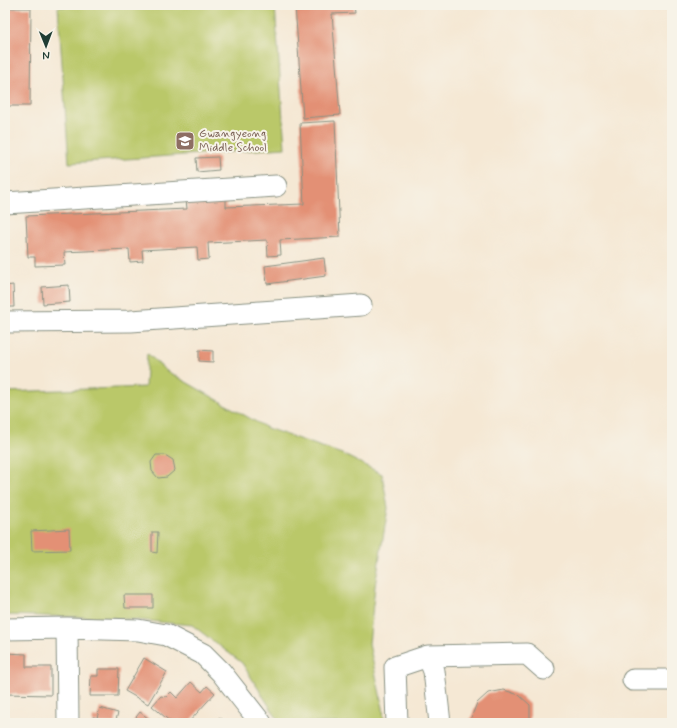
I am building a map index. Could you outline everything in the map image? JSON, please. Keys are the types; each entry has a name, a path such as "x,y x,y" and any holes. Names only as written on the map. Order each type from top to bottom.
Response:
{"street":[{"path":"5,203 276,186"},
{"path":"5,322 131,322 361,305"},
{"path":"5,629 67,628 138,630 166,635 203,654 222,672 261,723"},
{"path":"67,628 68,723"},
{"path":"397,723 395,667 428,656 527,654 544,669"},
{"path":"428,656 434,671 440,723"},
{"path":"633,680 672,680"}],"green space":[{"path":"93,5 275,5 285,148 69,163 58,7"},
{"path":"147,353 165,370 267,428 342,454 382,474 388,508 375,586 369,644 383,708 384,723 280,723 242,663 192,625 115,618 5,615 5,392 145,387"}],"building":[{"path":"295,5 354,5 355,13 332,14 340,115 303,118"},
{"path":"5,8 31,8 30,106 5,106"},
{"path":"335,121 340,237 280,240 281,255 268,256 267,240 208,243 209,259 198,260 197,247 142,250 143,261 130,262 129,249 64,252 65,265 35,266 35,257 28,257 26,216 187,209 186,199 226,197 226,207 304,204 300,123"},
{"path":"218,157 219,170 197,172 196,158"},
{"path":"324,258 326,276 267,284 265,266"},
{"path":"13,285 14,307 5,307 5,286"},
{"path":"69,285 70,302 43,304 42,287"},
{"path":"199,350 213,351 213,362 199,361"},
{"path":"156,455 165,455 173,460 175,470 167,477 158,478 152,471 151,462"},
{"path":"69,529 70,550 32,551 31,531"},
{"path":"152,532 158,532 157,553 152,552"},
{"path":"124,595 153,595 153,608 125,608"},
{"path":"5,653 26,654 26,667 51,667 51,695 5,694"},
{"path":"144,658 167,672 148,704 125,691"},
{"path":"98,669 119,669 118,696 90,696 91,676 98,676"},
{"path":"191,682 202,692 207,686 215,693 188,723 183,723 179,720 176,723 172,723 152,706 161,696 166,697 171,692 177,698"},
{"path":"504,690 519,695 530,705 530,723 469,723 477,703 488,693"},
{"path":"100,708 118,713 115,723 92,723 93,717 97,718"},
{"path":"140,712 153,722 159,719 164,723 135,723 133,721"},
{"path":"220,717 225,723 213,723"}],"place":[{"name":"Gwangyeong Middle School","path":"185,141"}]}
